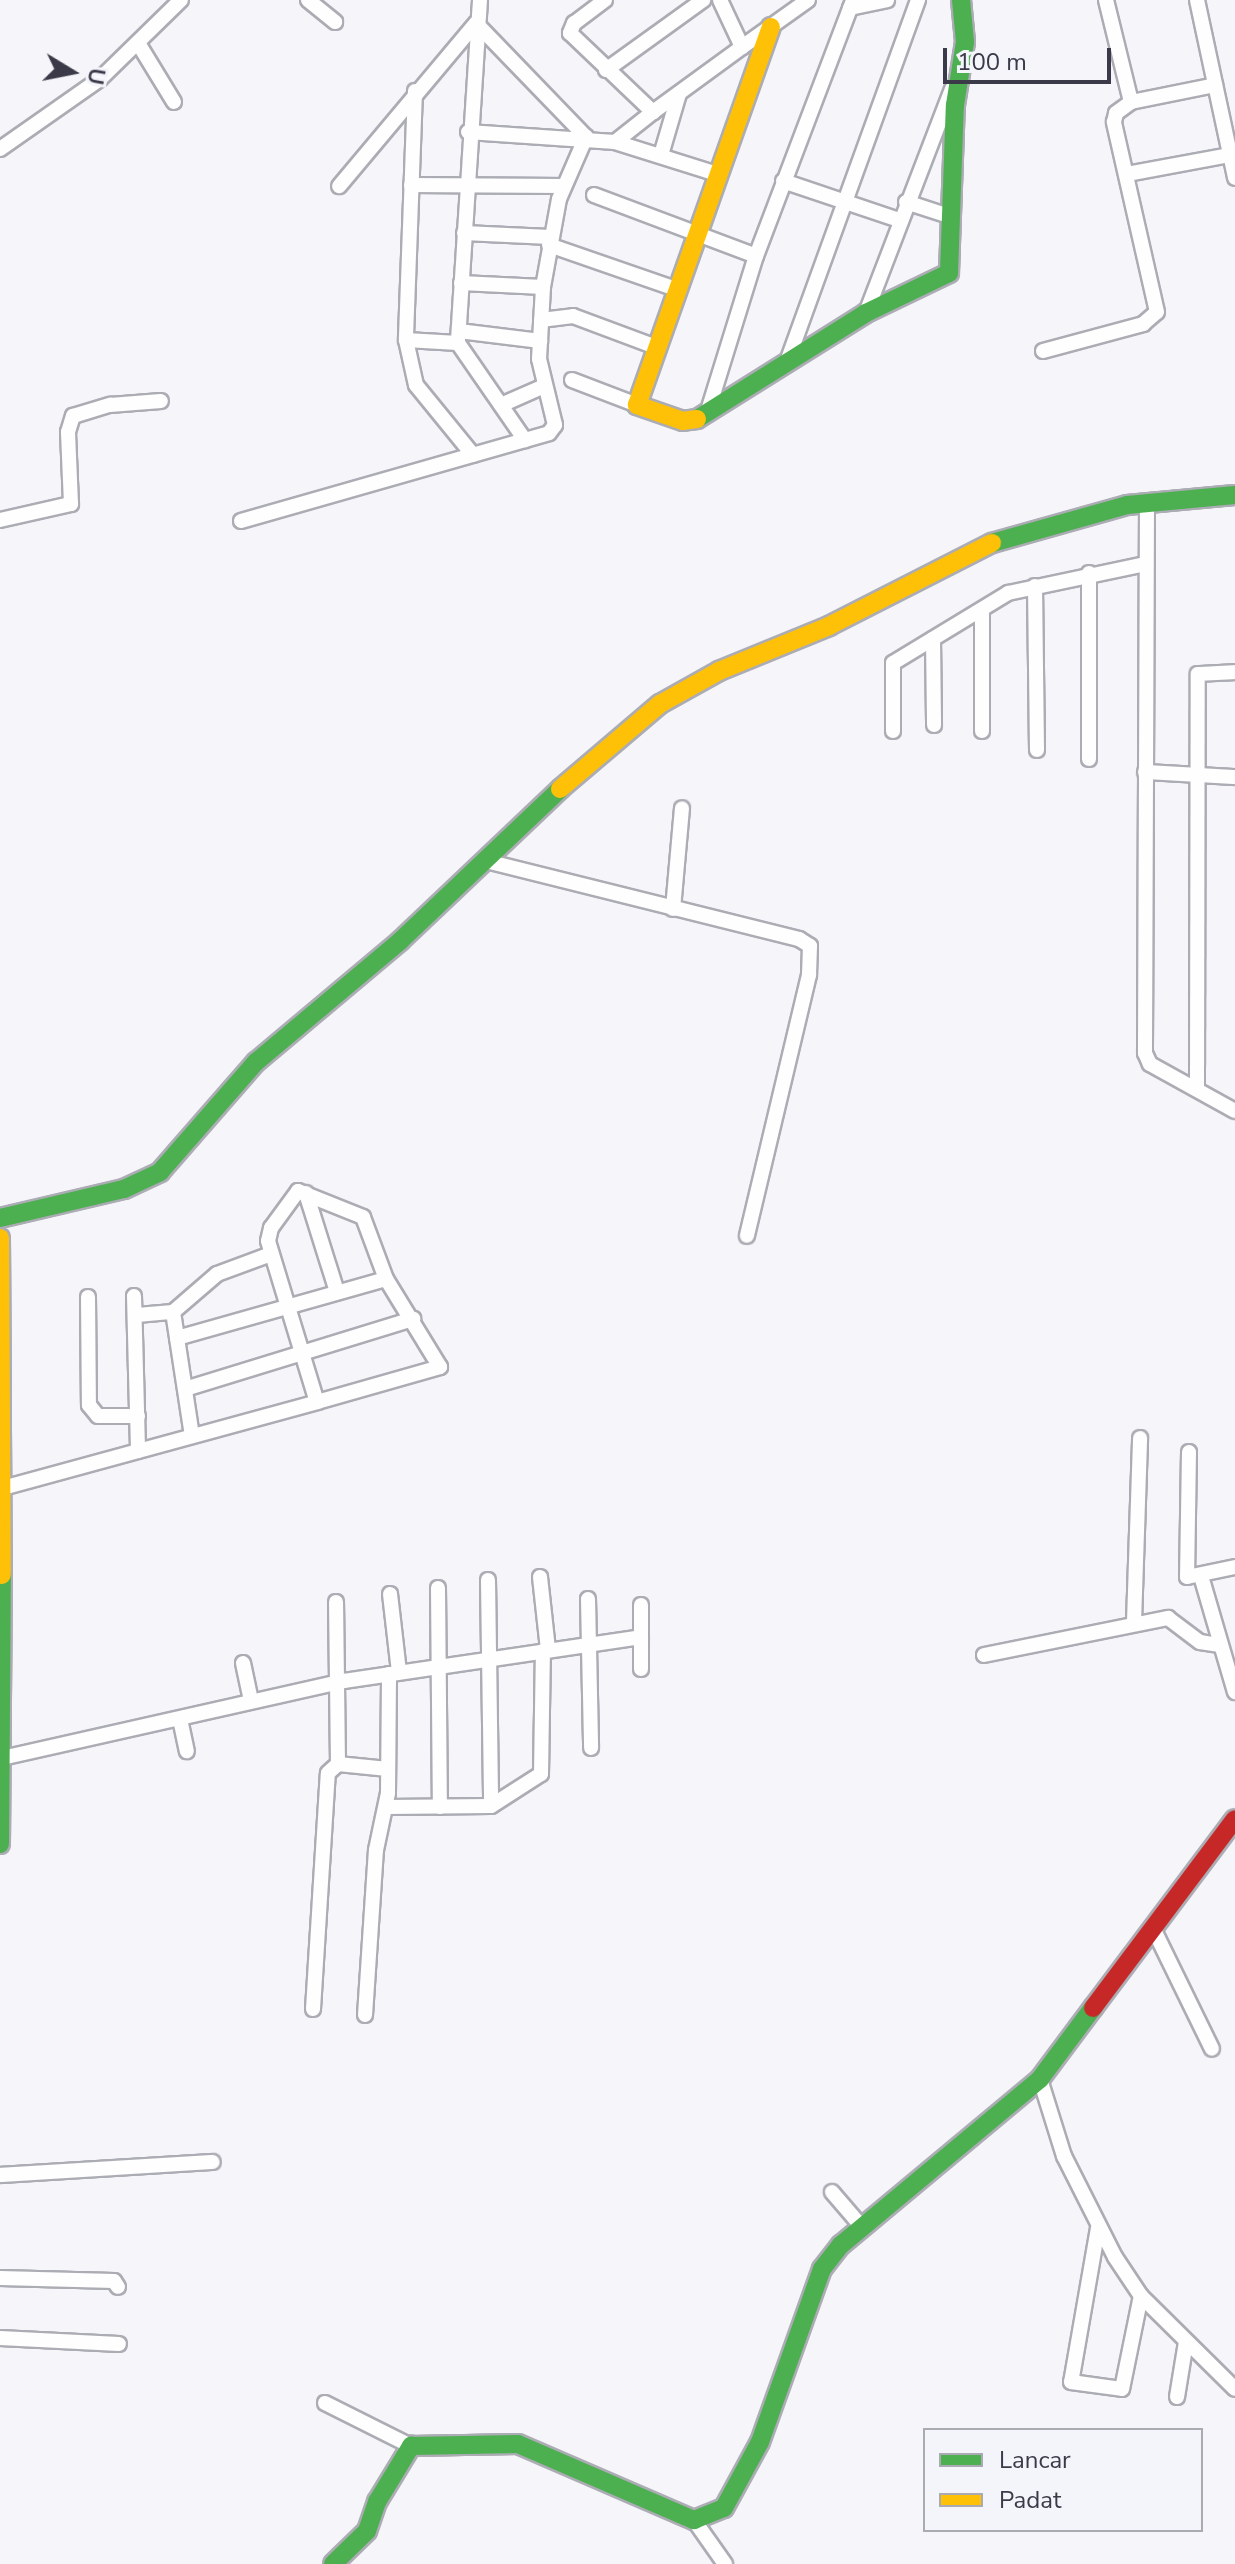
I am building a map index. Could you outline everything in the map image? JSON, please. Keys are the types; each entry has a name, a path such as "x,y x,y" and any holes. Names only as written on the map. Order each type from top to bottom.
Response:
{"street":[{"path":"0,149 69,104 181,0"},
{"path":"308,0 335,22"},
{"path":"480,0 468,132 459,337 525,440"},
{"path":"605,0 570,30 606,70 653,112"},
{"path":"606,70 703,0"},
{"path":"720,0 742,47"},
{"path":"615,142 808,0"},
{"path":"707,414 756,256 851,4 887,0"},
{"path":"787,362 918,0"},
{"path":"572,380 689,422 707,414 866,313 948,275 959,77 965,42 961,0"},
{"path":"1106,0 1131,102"},
{"path":"1197,0 1235,178"},
{"path":"339,186 415,91 476,23"},
{"path":"476,23 586,137"},
{"path":"637,405 771,27"},
{"path":"138,43 174,102"},
{"path":"866,313 906,202 959,77"},
{"path":"1043,351 1143,324 1157,312 1114,122 1116,113 1131,102 1215,85"},
{"path":"415,91 406,340 416,385 473,455"},
{"path":"661,155 679,94"},
{"path":"468,132 586,137 615,142 717,174"},
{"path":"241,521 549,433 555,425 542,387 540,341 543,287 549,241 564,186 586,137"},
{"path":"1127,174 1230,155"},
{"path":"783,181 899,220"},
{"path":"411,185 564,186"},
{"path":"594,195 756,256"},
{"path":"906,202 952,217"},
{"path":"464,233 549,241 676,289"},
{"path":"461,283 543,287"},
{"path":"541,320 573,316 656,347"},
{"path":"406,340 459,337 540,341"},
{"path":"501,405 542,387"},
{"path":"0,520 71,504 68,432 73,416 161,401"},
{"path":"0,1218 124,1189 160,1172 256,1062 486,861 621,733 701,680 829,626 994,542 1047,523 1147,503 1235,495"},
{"path":"1147,503 1145,1053 1155,1067 1197,1087 1235,1111"},
{"path":"893,731 893,663 1008,593 1089,573 1146,564"},
{"path":"1089,573 1089,759"},
{"path":"1035,586 1037,750"},
{"path":"982,611 982,731"},
{"path":"933,639 934,725"},
{"path":"1197,1087 1198,674 1235,672"},
{"path":"1145,772 1235,777"},
{"path":"673,909 682,808"},
{"path":"486,861 799,939 812,951 747,1236"},
{"path":"3,1488 317,1402 440,1367 386,1279 363,1217 306,1193 296,1193 271,1228 271,1254 317,1402"},
{"path":"306,1193 337,1292"},
{"path":"0,1238 4,1293 0,1844"},
{"path":"137,1315 173,1312 217,1274 271,1254"},
{"path":"177,1338 386,1279"},
{"path":"134,1296 137,1315 138,1451"},
{"path":"88,1297 89,1405 98,1416 138,1416"},
{"path":"173,1312 192,1436"},
{"path":"185,1389 413,1319"},
{"path":"1134,1622 1140,1438"},
{"path":"1189,1452 1185,1573 1201,1576 1235,1567"},
{"path":"1201,1576 1235,1692"},
{"path":"387,1807 491,1806 543,1772 546,1650 540,1577"},
{"path":"488,1580 492,1658 491,1806"},
{"path":"438,1588 440,1807"},
{"path":"365,2015 376,1850 387,1807 394,1673 390,1594"},
{"path":"588,1599 591,1748"},
{"path":"336,1602 338,1764"},
{"path":"641,1605 641,1669"},
{"path":"984,1655 1134,1622 1168,1618 1200,1642 1220,1645"},
{"path":"2,1758 338,1682 641,1637"},
{"path":"243,1663 251,1701"},
{"path":"180,1719 187,1751"},
{"path":"313,2009 328,1773 338,1764 388,1769"},
{"path":"694,2520 724,2508 760,2442 822,2269 862,2227 1040,2079 1235,1819"},
{"path":"1154,1930 1212,2049"},
{"path":"1040,2079 1064,2156 1098,2228 1141,2296 1235,2389"},
{"path":"0,2175 213,2162"},
{"path":"832,2192 862,2227"},
{"path":"1098,2228 1071,2382 1122,2389 1141,2296"},
{"path":"0,2278 114,2281 118,2287"},
{"path":"0,2338 119,2344"},
{"path":"1177,2397 1186,2342"},
{"path":"325,2403 411,2446 528,2447 694,2520 725,2564"},
{"path":"333,2564 367,2531 377,2502 411,2446"}],"traffic: fast":[{"path":"697,419 866,313 949,273 955,105 965,42 961,0"},
{"path":"992,543 1127,505 1235,495"},
{"path":"0,1218 124,1189 160,1172 256,1062 400,941 560,789"},
{"path":"0,1844 2,1575"},
{"path":"333,2564 367,2531 377,2502 411,2446 518,2444 694,2520 724,2508 760,2442 822,2269 841,2245 1040,2079 1093,2008"}],"traffic: slow":[{"path":"697,419 683,421 637,405 771,27"},
{"path":"560,789 660,704 719,671 829,626 992,543"},
{"path":"0,1238 2,1575"}],"traffic: jam":[{"path":"1093,2008 1235,1819"}]}
